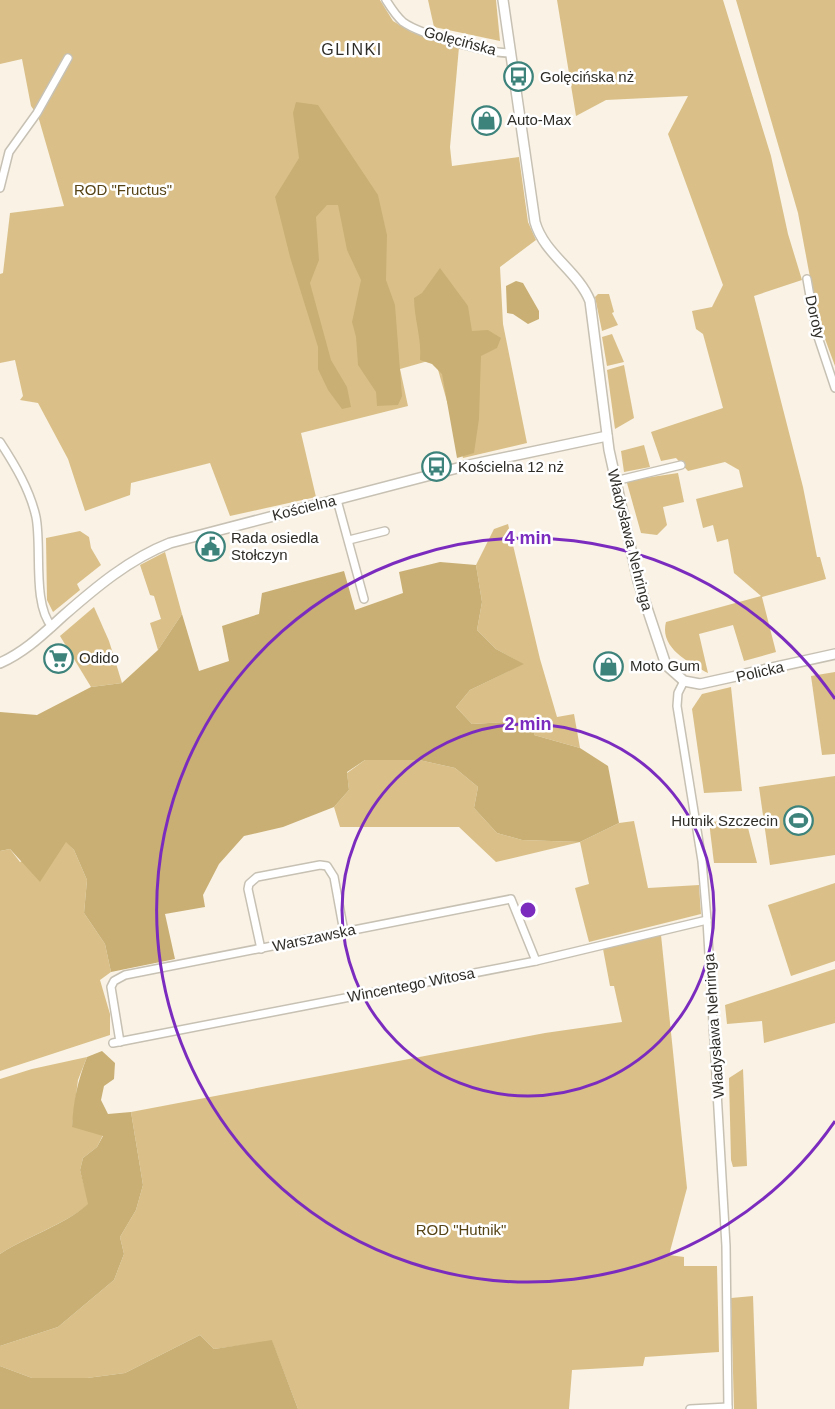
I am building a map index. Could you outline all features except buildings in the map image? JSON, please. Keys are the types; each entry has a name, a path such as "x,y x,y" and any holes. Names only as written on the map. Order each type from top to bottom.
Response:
{"street":[{"name":"Golęcińska","path":"386,0 402,21 414,28 474,46 510,53"},
{"name":"Władysława Nehringa","path":"503,0 535,222 545,243 583,289 589,300 607,436 633,563 662,658 670,671 684,681 677,706 702,861 707,920 726,1246 728,1408"},
{"path":"0,188 9,152 37,113 68,57"},
{"name":"Doroty","path":"807,279 816,331 835,388"},
{"name":"Kościelna","path":"0,663 16,655 107,580 150,550 188,537 469,465 607,436"},
{"path":"0,442 17,470 34,508 38,532 41,600 45,616 52,627"},
{"path":"615,481 681,465"},
{"path":"337,500 364,599"},
{"path":"349,540 385,531"},
{"name":"Policka","path":"684,681 696,684 718,681 835,654"},
{"path":"261,949 248,889 252,879 257,877 327,866 334,877 344,932"},
{"name":"Warszawska","path":"117,1042 111,987 119,978 511,899 536,961"},
{"name":"Wincentego Witosa","path":"117,1042 536,961 707,920"},
{"path":"690,1409 728,1408"}],"green space":[{"name":"ROD \"Fructus\"","path":"0,0 380,0 393,21 411,32 459,47 450,147 452,166 519,157 528,222 536,240 500,267 503,324 527,443 463,458 435,359 400,369 408,406 301,433 316,497 230,516 210,463 131,483 130,495 85,511 68,459 38,403 20,400 23,396 15,360 0,363 0,274 3,273 10,213 64,206 38,116 31,106 22,59 0,64"},
{"path":"428,0 496,0 500,41 434,27"},
{"path":"557,0 723,0 771,156 788,234 802,280 754,296 803,487 817,557 820,557 826,579 762,597 776,652 744,661 733,625 699,634 708,673 671,647 665,631 666,622 761,596 734,573 728,539 717,542 713,525 703,528 696,499 743,487 739,470 725,462 688,471 676,458 661,461 651,432 723,408 703,334 696,329 692,311 712,307 723,285 668,134 688,96 606,100 576,116"},
{"path":"736,0 835,0 835,366 818,320 798,213"},
{"path":"598,294 609,294 614,312 612,313 618,325 602,331 595,297"},
{"path":"612,334 624,362 607,366 602,337"},
{"path":"624,365 634,418 615,429 607,370"},
{"path":"644,445 650,467 624,472 621,451"},
{"path":"678,473 684,502 663,507 667,525 657,535 641,533 627,483 632,480"},
{"path":"508,524 540,659 557,717 574,714 580,748 534,735 538,720 472,724 456,707 470,690 523,664 496,649 477,630 482,602 476,565 494,529"},
{"path":"80,531 89,537 91,548 101,565 77,584 80,590 53,612 47,600 46,538"},
{"path":"165,552 182,614 158,650 150,623 161,619 154,596 150,595 140,565"},
{"path":"94,607 109,641 122,683 91,687 60,636"},
{"path":"835,672 835,754 822,755 811,676"},
{"path":"731,687 742,791 704,793 692,709 702,694"},
{"path":"365,760 419,760 455,768 478,787 474,808 497,833 522,840 580,842 496,862 459,827 340,827 334,807 349,790 347,773"},
{"name":"Hutnik Szczecin","path":"835,776 835,855 770,865 759,787"},
{"path":"746,820 757,863 714,863 709,822"},
{"path":"634,821 648,888 699,885 701,914 589,942 575,888 589,884 580,842 619,823"},
{"path":"66,841 74,850 87,880 84,913 105,944 111,972 100,980 110,1014 110,1035 0,1071 0,851 10,849 20,862"},
{"path":"835,883 835,961 791,976 768,905"},
{"name":"ROD \"Hutnik\"","path":"661,935 687,1188 669,1255 684,1257 684,1266 717,1266 719,1352 645,1357 643,1366 572,1370 569,1409 298,1409 272,1341 214,1349 200,1335 125,1373 87,1378 32,1378 0,1366 0,1346 58,1327 114,1280 124,1254 120,1237 136,1210 143,1185 131,1112 545,1033 622,1022 614,986 610,986 603,949"},
{"path":"835,969 835,1023 764,1043 762,1021 727,1024 725,1005"},
{"path":"87,1057 78,1080 72,1126 103,1135 97,1147 83,1158 80,1170 89,1204 79,1212 0,1254 0,1079 32,1069"},
{"path":"743,1069 747,1166 733,1167 729,1078"},
{"path":"753,1296 757,1409 734,1409 731,1298"}],"shaded area":[{"path":"296,102 318,105 378,195 387,235 386,280 395,305 402,396 398,405 377,406 376,392 358,365 356,337 352,322 361,280 347,250 338,205 327,205 316,217 319,260 310,283 331,360 347,387 351,407 342,409 328,390 318,369 318,347 290,257 275,197 299,158 293,113"},
{"path":"440,268 468,306 472,331 488,330 501,338 497,348 481,356 479,419 474,453 457,458 442,374 432,364 420,360 414,306 414,298 422,293"},
{"path":"516,281 523,283 539,311 539,319 528,324 513,314 507,313 506,286"},
{"path":"440,562 476,565 482,602 477,630 496,649 524,664 470,690 456,707 472,724 539,720 534,735 580,748 608,766 619,823 580,842 522,840 497,833 474,808 478,787 455,768 419,760 365,760 347,772 349,790 334,807 283,827 244,836 219,864 203,895 205,907 165,914 175,959 111,972 105,944 84,913 87,880 74,850 66,842 40,882 10,849 0,851 0,712 37,715 91,687 122,683 158,650 182,614 199,671 229,661 222,626 259,614 262,593 344,571 355,610 403,593 399,572"},
{"path":"102,1051 115,1063 114,1079 104,1086 101,1100 108,1114 131,1112 143,1185 136,1210 120,1237 124,1254 114,1280 58,1327 0,1346 0,1254 68,1218 88,1204 80,1170 83,1158 97,1147 103,1136 72,1127 76,1091 87,1057"},
{"path":"200,1335 214,1349 272,1340 298,1409 0,1409 0,1366 32,1378 87,1378 125,1373"}],"place":[{"name":"Golęcińska nż","path":"519,77"},
{"name":"Auto-Max","path":"486,120"},
{"name":"Kościelna 12 nż","path":"437,467"},
{"name":"Rada osiedla Stołczyn","path":"210,547"},
{"name":"Odido","path":"58,658"},
{"name":"Moto Gum","path":"609,666"},
{"name":"Hutnik Szczecin","path":"799,821"}],"district":[{"name":"GLINKI","path":"352,49"}]}
